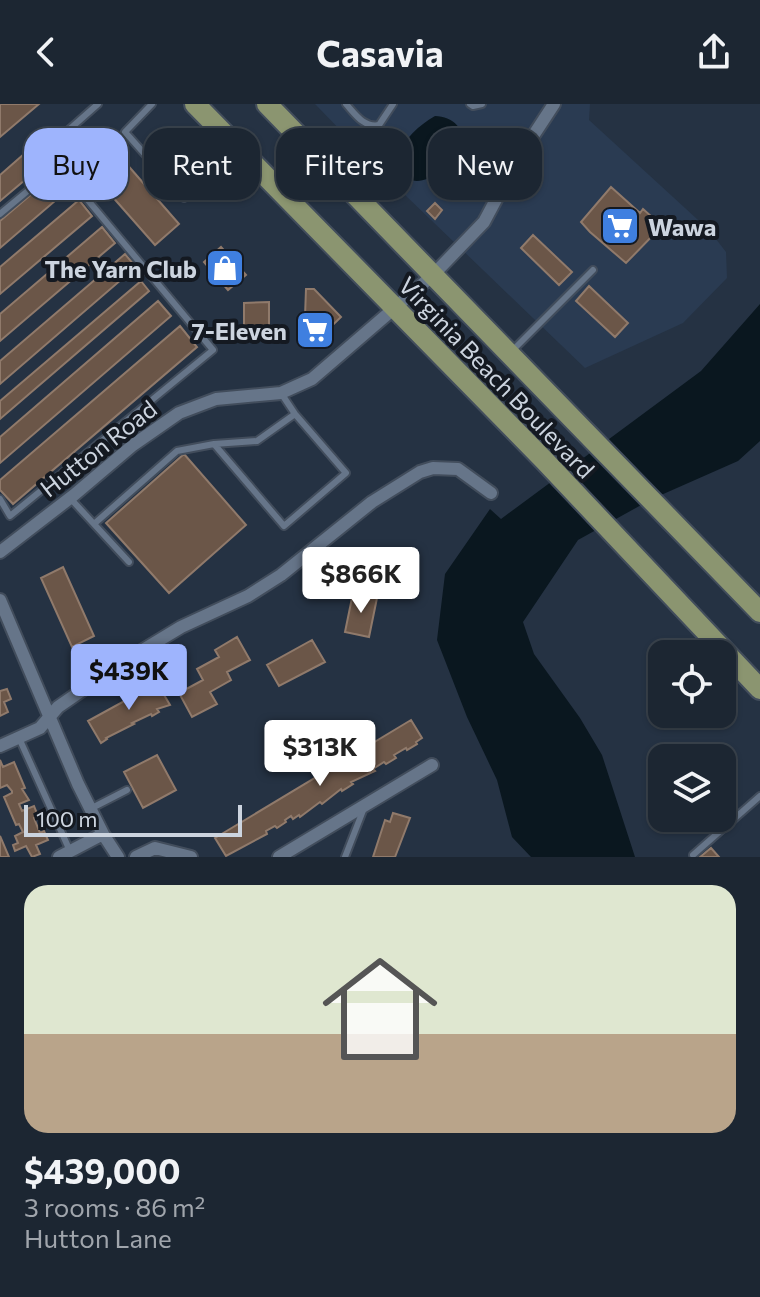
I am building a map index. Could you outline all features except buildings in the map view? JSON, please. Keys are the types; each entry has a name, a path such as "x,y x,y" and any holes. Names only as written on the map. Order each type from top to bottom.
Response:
{"main road":[{"name":"Virginia Beach Boulevard","path":"195,104 218,128"},
{"name":"Virginia Beach Boulevard","path":"267,104 760,612"},
{"name":"Virginia Beach Boulevard","path":"260,171 544,460 760,689"}],"street":[{"name":"Hutton Road","path":"0,552 133,445 179,413 216,399 281,393 312,379 433,275 484,222 516,162 554,104"},
{"path":"0,746 40,728 58,707 181,627 248,596 270,582 372,502 420,472 433,468 458,469 491,493"},
{"path":"0,600 90,809 118,857"},
{"path":"279,857 432,765"},
{"path":"65,854 103,834"},
{"path":"136,857 155,848 191,857"}],"lane":[{"path":"71,128 98,104"},
{"path":"144,153 125,132 152,104"},
{"path":"346,104 372,127 379,125 393,104"},
{"path":"470,104 482,104"},
{"path":"0,214 24,194"},
{"path":"0,499 10,516 213,350 88,200"},
{"path":"510,354 593,270"},
{"path":"214,444 284,526 346,473 281,393"},
{"path":"94,524 177,451 257,441 295,414"},
{"path":"70,498 129,562"},
{"path":"19,738 65,854"},
{"path":"90,809 127,790"},
{"path":"693,855 760,796"},
{"path":"345,857 364,807"}],"shaded area":[{"path":"315,104 590,104 589,120 709,230 726,252 727,278 683,323 585,368 410,200 412,128 338,128"},
{"path":"435,116 447,118 459,128 428,128 428,178 417,181 412,180 412,134"},
{"path":"760,304 760,441 738,461 652,499 578,540 523,622 534,654 580,718 602,755 635,857 531,857 512,837 497,780 467,717 437,640 445,574 490,509 501,519 701,371"}],"place":[{"name":"Wawa","path":"620,226"},
{"name":"The Yarn Club","path":"225,268"},
{"name":"7-Eleven","path":"315,330"}]}
